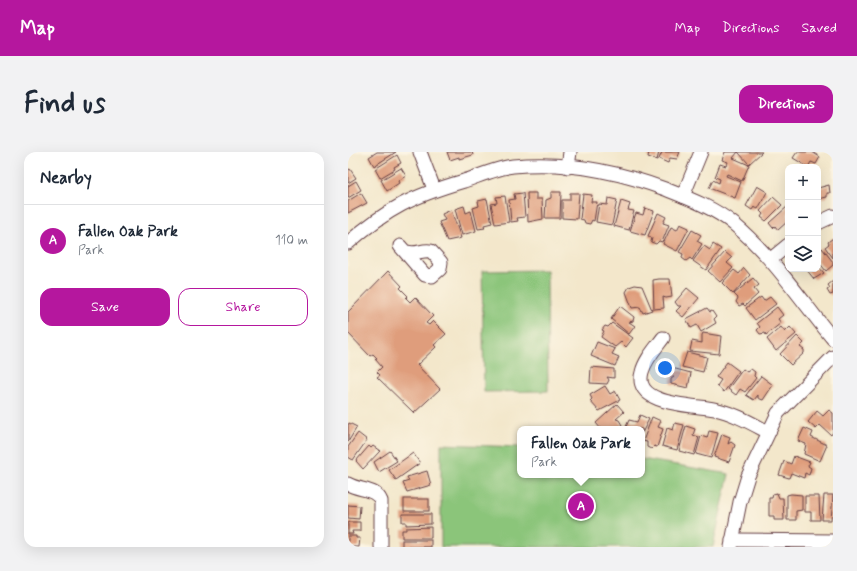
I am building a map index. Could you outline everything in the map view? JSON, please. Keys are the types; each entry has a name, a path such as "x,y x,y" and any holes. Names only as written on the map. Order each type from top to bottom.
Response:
{"street":[{"path":"420,152 434,189"},
{"path":"568,167 570,152"},
{"path":"683,196 701,152"},
{"path":"348,243 380,216 404,202 434,189 512,166 544,165 619,174 683,196 733,223 770,259 794,287 833,339"},
{"path":"821,222 833,216"},
{"path":"770,259 785,247"},
{"path":"662,338 646,362 641,373 646,392 661,401 715,409 732,414 768,432"},
{"path":"833,357 778,412 746,483 740,502 731,543 833,541"},
{"path":"348,484 364,490 375,492 379,495 381,502 381,547"}],"green space":[{"path":"547,270 548,391 484,392 482,271"},
{"path":"441,444 517,447 517,478 645,478 645,460 729,474 713,547 441,547"}],"building":[{"path":"377,152 396,152 374,166 369,157"},
{"path":"447,152 472,152 473,155 450,160"},
{"path":"649,152 659,152 657,160 648,157"},
{"path":"662,152 680,152 677,159 670,158 668,163 659,159"},
{"path":"725,152 738,152 733,158 749,165 742,181 727,174 726,176 741,182 735,198 709,188 713,180 719,183 720,179 715,177 720,164 726,166 728,162 722,160"},
{"path":"738,152 762,152 749,164"},
{"path":"797,152 812,152 820,157 816,164 811,162 810,164 803,164 793,158"},
{"path":"397,155 401,163 394,167 395,169 380,178 375,169"},
{"path":"401,168 406,176 387,191 381,180"},
{"path":"350,169 356,178 348,183 348,170"},
{"path":"356,181 361,190 348,198 348,186"},
{"path":"829,185 830,193 827,193 827,197 821,198 821,187"},
{"path":"757,186 767,192 758,209 754,207 752,210 746,206"},
{"path":"551,192 561,192 560,218 545,218 546,200 551,198"},
{"path":"361,193 367,203 348,213 348,201"},
{"path":"523,193 525,217 517,218 518,221 511,222 509,200 515,199 514,194"},
{"path":"527,193 536,193 536,199 542,199 543,219 528,222"},
{"path":"570,193 579,193 577,219 562,218 562,200 570,200"},
{"path":"583,194 592,195 591,202 597,202 594,221 592,220 590,224 585,223 584,220 580,219"},
{"path":"505,196 509,222 495,224 491,204 497,203 496,197"},
{"path":"773,197 782,205 766,221 761,217 763,214 760,211"},
{"path":"608,198 617,200 612,225 596,222 599,204 607,205"},
{"path":"487,199 492,223 484,225 485,228 478,229 473,208 479,206 478,201"},
{"path":"621,201 630,204 628,210 634,211 629,230 614,226"},
{"path":"464,206 466,213 471,211 476,231 462,235 455,209"},
{"path":"645,208 654,211 645,235 630,231 636,213 643,215"},
{"path":"785,209 785,224 778,230 775,226 773,228 769,223"},
{"path":"451,210 461,238 447,241 439,222 445,220 442,214"},
{"path":"658,213 666,217 663,223 669,225 662,242 659,241 656,244 651,242 652,238 648,236"},
{"path":"680,224 689,228 677,251 663,244 671,227 677,230"},
{"path":"692,230 701,235 697,241 702,244 692,260 690,258 686,261 682,258 683,254 679,252"},
{"path":"833,238 833,258 825,247"},
{"path":"713,244 721,249 706,270 693,261 704,246 710,250"},
{"path":"822,248 833,262 833,265 826,271 821,265"},
{"path":"725,252 732,258 727,263 733,268 720,282 708,271"},
{"path":"744,268 750,275 733,294 722,283 734,270 739,274"},
{"path":"821,270 824,273 814,279 808,272 821,272"},
{"path":"388,271 402,286 400,288 408,296 406,298 410,302 415,297 433,316 426,323 429,325 433,321 446,334 434,345 436,347 417,365 440,389 414,413 377,377 380,375 377,372 382,367 375,359 377,358 373,354 370,356 348,333 348,312"},
{"path":"753,278 759,285 754,289 758,294 745,306 743,304 739,306 736,302 738,298 734,294"},
{"path":"670,279 672,297 663,297 664,308 654,309 653,280"},
{"path":"833,281 833,294 830,295 827,290 830,288 828,285"},
{"path":"635,285 642,286 652,310 643,313 640,307 632,308 626,292 629,287"},
{"path":"687,288 699,298 683,317 676,311 681,306 678,306 675,302"},
{"path":"761,297 764,301 770,297 776,304 755,320 746,308"},
{"path":"620,306 634,317 633,321 629,322 635,326 629,334 611,319"},
{"path":"777,307 783,315 778,319 781,323 766,335 765,333 760,334 757,330 760,327 757,323"},
{"path":"707,308 710,312 712,311 716,317 714,319 716,323 701,332 697,325 691,328 686,319"},
{"path":"612,323 633,338 626,347 621,342 615,347 601,337 604,331 602,330 605,326 608,327"},
{"path":"781,327 785,332 790,327 796,334 776,351 767,339"},
{"path":"703,333 721,336 719,354 690,351 692,341 702,343"},
{"path":"797,336 804,343 800,347 804,350 804,353 791,365 780,354"},
{"path":"597,342 615,349 612,354 619,357 615,366 591,356"},
{"path":"687,352 707,357 703,372 682,367"},
{"path":"727,362 739,371 724,392 717,386 721,380 716,377"},
{"path":"591,367 614,369 614,378 607,377 609,380 607,384 590,383"},
{"path":"668,367 691,373 688,388 671,384 671,379 674,377 666,376"},
{"path":"743,369 747,372 751,369 755,372 754,376 756,378 745,392 740,389 736,395 728,389"},
{"path":"761,376 773,385 763,400 758,398 758,395 754,400 746,395"},
{"path":"605,386 610,394 615,391 620,400 599,411 590,401 592,399 590,395"},
{"path":"617,404 624,412 616,419 619,420 622,425 621,426 598,426 596,423"},
{"path":"829,410 833,413 833,432 831,435 820,425 816,429 808,422 817,411 823,416"},
{"path":"640,415 649,419 645,427 626,426 629,420 637,422"},
{"path":"652,417 661,421 658,427 663,429 657,447 654,446 651,449 647,447 645,436"},
{"path":"349,423 357,427 348,442 348,425"},
{"path":"675,423 684,425 677,450 662,446 667,428 673,430"},
{"path":"686,426 695,429 693,435 699,437 694,455 679,451"},
{"path":"804,428 813,432 811,437 827,445 820,461 804,454 806,444 798,441"},
{"path":"709,431 718,433 711,458 696,454 701,436 707,438"},
{"path":"358,433 367,440 353,460 348,457 348,447"},
{"path":"722,434 730,437 728,444 731,442 735,445 729,462 714,457"},
{"path":"369,446 371,448 373,446 380,451 363,469 356,461"},
{"path":"390,451 397,461 379,472 374,462"},
{"path":"413,453 420,463 396,480 389,470"},
{"path":"794,456 810,462 808,466 811,468 809,475 805,473 804,478 791,473 789,478 779,475 784,461 791,464"},
{"path":"427,471 431,485 407,492 403,483 409,481 407,477"},
{"path":"777,493 779,498 783,498 784,520 774,520 774,516 769,516 769,498 772,498 773,494"},
{"path":"787,495 802,495 802,510 796,511 796,520 787,520"},
{"path":"824,495 833,495 831,520 822,520"},
{"path":"805,496 819,496 820,520 811,520 811,512 805,512"},
{"path":"404,499 429,499 429,511 404,511"},
{"path":"348,505 360,506 359,519 348,518"},
{"path":"402,514 431,514 431,524 406,525 406,522 402,522"},
{"path":"360,522 360,531 352,531 353,534 348,534 348,523"},
{"path":"431,527 431,538 402,538 402,530 406,530 406,528"},
{"path":"348,536 356,536 356,538 360,538 359,547 348,547"},
{"path":"402,540 431,540 431,547 402,547"}],"place":[{"name":"Fallen Oak Park","path":"581,506"}]}
